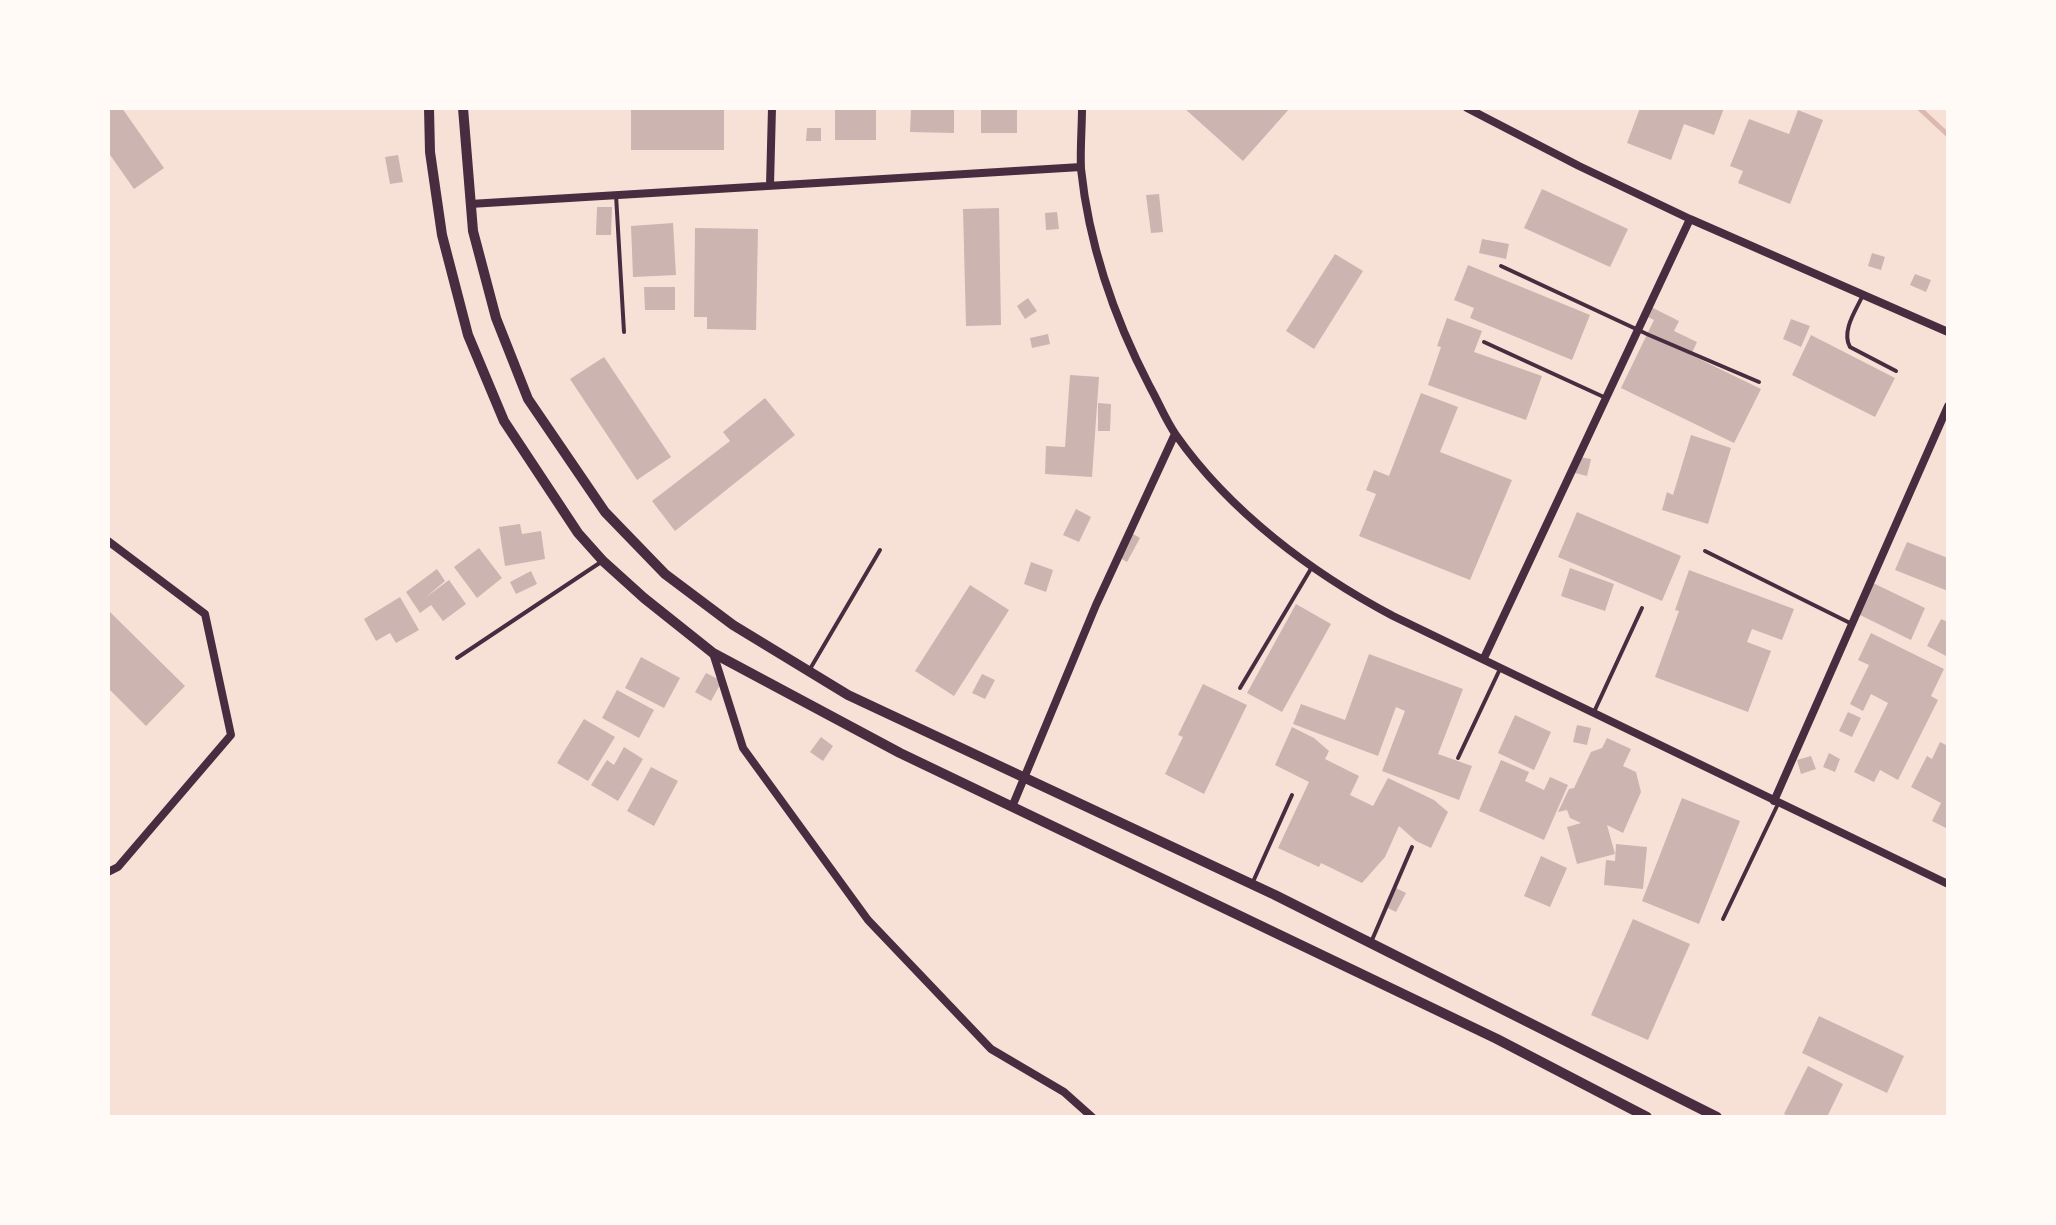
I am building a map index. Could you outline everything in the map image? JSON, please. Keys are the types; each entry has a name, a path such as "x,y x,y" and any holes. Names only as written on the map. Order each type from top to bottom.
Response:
{"street":[{"path":"429,108 430,152 442,235 468,335 504,421 578,533 603,561 644,598 713,653 900,753 1173,881 1497,1039 1647,1117"},
{"path":"463,108 473,231 496,318 528,399 605,512 665,574 733,625 848,695 1251,884 1717,1117"},
{"path":"770,185 772,108"},
{"path":"1082,108 1081,167 1104,281 1129,346 1175,434 1250,517 1346,591 1393,616 1948,884"},
{"path":"1467,108 1690,219 1948,332"},
{"path":"470,204 1081,167"},
{"path":"1484,658 1690,219"},
{"path":"1776,803 1948,406"},
{"path":"1012,807 1096,605 1175,434"},
{"path":"108,541 205,614 231,735 118,867 108,872"},
{"path":"713,653 743,748 868,920 991,1049 1064,1092 1092,1117"}],"lane":[{"path":"616,195 624,332"},
{"path":"1501,266 1759,382"},
{"path":"1863,295 1847,330 1847,341 1850,347 1896,371"},
{"path":"1484,342 1606,398"},
{"path":"809,671 880,550"},
{"path":"1705,551 1852,624"},
{"path":"457,658 603,561"},
{"path":"1240,688 1312,567"},
{"path":"1594,712 1642,608"},
{"path":"1458,758 1501,666"},
{"path":"1251,884 1292,795"},
{"path":"1723,919 1776,803"},
{"path":"1371,943 1412,847"}],"building":[{"path":"108,108 122,108 164,168 134,189 108,152"},
{"path":"631,108 724,110 724,150 631,150"},
{"path":"835,108 876,108 876,140 835,140"},
{"path":"911,108 954,108 954,133 910,132"},
{"path":"981,108 1017,108 1017,133 981,133"},
{"path":"1184,108 1290,108 1243,161"},
{"path":"1640,108 1724,108 1714,135 1684,124 1671,160 1627,143"},
{"path":"1798,110 1823,120 1790,204 1738,183 1743,171 1730,166 1749,119 1789,134"},
{"path":"807,128 821,128 821,141 806,141"},
{"path":"398,155 403,182 390,184 385,157"},
{"path":"1542,189 1628,229 1610,267 1524,228"},
{"path":"1159,194 1163,232 1151,233 1146,195"},
{"path":"597,207 612,207 611,235 596,235"},
{"path":"999,208 1001,325 966,326 963,209"},
{"path":"1057,212 1059,229 1046,230 1045,213"},
{"path":"673,223 676,275 633,277 631,226"},
{"path":"695,228 758,229 756,330 707,329 707,317 694,317"},
{"path":"1482,239 1509,244 1506,259 1479,253"},
{"path":"1872,253 1885,257 1881,270 1868,266"},
{"path":"1335,254 1363,271 1314,349 1286,331"},
{"path":"1468,265 1590,315 1572,360 1470,318 1474,308 1454,300"},
{"path":"1915,274 1931,280 1926,292 1910,285"},
{"path":"644,287 675,287 675,310 645,310"},
{"path":"1028,298 1037,311 1025,319 1017,306"},
{"path":"1649,306 1679,321 1674,331 1697,342 1691,355 1761,389 1734,443 1621,388 1654,320 1644,315"},
{"path":"1447,318 1482,331 1474,352 1542,376 1526,420 1428,385"},
{"path":"1791,319 1810,326 1801,347 1783,339"},
{"path":"1048,334 1050,344 1032,348 1030,338"},
{"path":"1811,335 1895,378 1875,417 1792,375"},
{"path":"604,357 671,457 637,480 570,379"},
{"path":"1070,375 1099,377 1092,477 1045,474 1046,446 1065,447"},
{"path":"1421,393 1458,407 1440,452 1512,480 1470,580 1359,536 1376,494 1366,490 1374,470 1389,476"},
{"path":"765,398 795,435 675,531 652,501 730,441 723,432"},
{"path":"1098,403 1111,404 1110,431 1098,431"},
{"path":"1691,435 1731,448 1708,524 1662,510 1667,492 1673,495"},
{"path":"1575,456 1591,459 1587,476 1571,472"},
{"path":"1076,509 1091,517 1079,542 1063,535"},
{"path":"1577,512 1681,556 1662,601 1558,557"},
{"path":"520,524 522,534 541,531 545,559 505,566 499,527"},
{"path":"1128,531 1140,538 1127,562 1115,555"},
{"path":"1907,542 1948,558 1948,591 1895,570"},
{"path":"479,548 502,578 477,598 454,567"},
{"path":"1031,562 1053,570 1046,592 1024,584"},
{"path":"1570,568 1614,584 1605,611 1561,596"},
{"path":"437,569 445,581 425,598 449,580 466,604 443,621 431,605 420,613 406,592"},
{"path":"1689,570 1794,609 1782,640 1752,629 1747,642 1771,651 1748,712 1655,677 1679,611 1675,610"},
{"path":"531,571 537,584 516,594 510,582"},
{"path":"1873,583 1925,608 1911,640 1858,614"},
{"path":"970,585 1009,610 954,696 915,671"},
{"path":"400,597 419,630 396,643 390,633 376,641 364,619"},
{"path":"1296,604 1331,624 1282,712 1247,693"},
{"path":"108,610 185,686 146,726 108,688"},
{"path":"1941,619 1948,622 1948,657 1927,646"},
{"path":"1871,633 1944,669 1931,696 1938,700 1898,780 1880,770 1874,782 1854,772 1888,703 1871,694 1863,711 1850,704 1869,665 1858,660"},
{"path":"1369,654 1463,689 1438,754 1472,766 1459,800 1382,771 1405,711 1396,707 1378,756 1293,724 1301,704 1345,720"},
{"path":"641,657 680,678 664,708 625,688"},
{"path":"706,673 722,681 711,701 695,692"},
{"path":"982,674 995,680 985,699 972,693"},
{"path":"1203,684 1247,705 1204,794 1165,774 1183,737 1178,735"},
{"path":"617,690 654,710 639,738 602,718"},
{"path":"1848,712 1861,718 1852,737 1839,731"},
{"path":"1515,715 1551,732 1534,770 1498,753"},
{"path":"584,719 615,737 588,781 557,763"},
{"path":"1577,725 1591,728 1587,745 1573,742"},
{"path":"1292,727 1314,738 1329,751 1325,759 1359,776 1350,795 1373,806 1388,778 1434,800 1448,812 1431,848 1416,841 1399,826 1385,857 1362,883 1321,863 1319,867 1278,848 1309,782 1275,765"},
{"path":"821,737 833,746 823,761 810,752"},
{"path":"1607,738 1631,749 1623,766 1636,772 1641,792 1623,833 1607,825 1615,854 1577,864 1567,827 1581,823 1570,818 1567,810 1558,812 1569,789 1574,788 1591,752 1602,748"},
{"path":"1940,742 1948,746 1948,829 1932,821 1941,803 1911,787 1927,756 1932,759"},
{"path":"624,747 643,759 618,801 591,785 607,760 614,765"},
{"path":"1829,753 1840,759 1835,772 1823,767"},
{"path":"1811,756 1816,769 1801,774 1797,760"},
{"path":"1501,760 1529,772 1525,781 1544,790 1550,777 1568,785 1544,840 1479,811"},
{"path":"651,767 678,781 654,826 627,811"},
{"path":"1682,798 1740,821 1699,924 1642,901"},
{"path":"1616,844 1647,847 1643,889 1604,885 1606,860 1615,861"},
{"path":"1541,856 1567,868 1550,907 1524,896"},
{"path":"1394,887 1406,893 1396,912 1384,906"},
{"path":"1633,919 1690,944 1648,1040 1591,1015"},
{"path":"1819,1016 1904,1056 1887,1093 1802,1053"},
{"path":"1808,1066 1843,1084 1827,1117 1791,1117 1784,1114"}],"waterway":[{"path":"1919,108 1948,135"}]}
